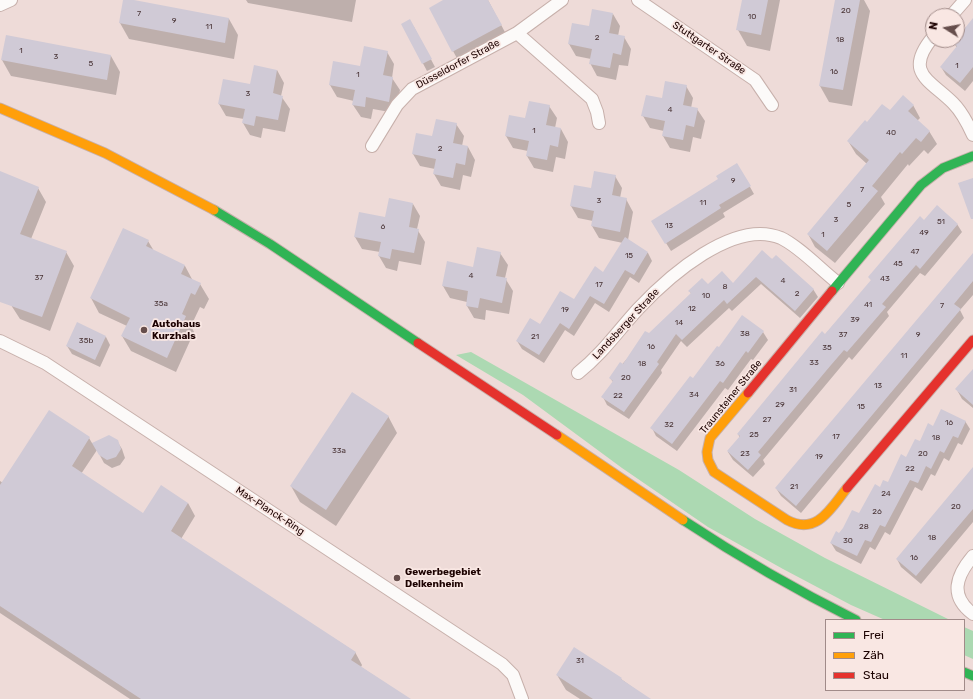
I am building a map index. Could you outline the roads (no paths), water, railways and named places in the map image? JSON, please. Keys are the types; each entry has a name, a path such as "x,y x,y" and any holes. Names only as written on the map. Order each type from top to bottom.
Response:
{"main road":[{"path":"0,108 87,143 162,180 224,216 270,244 739,557 798,592 854,619"},
{"name":"Traunsteiner Straße","path":"973,156 942,168 921,184 710,438 707,446 708,465 714,472 796,525 811,525 820,520 973,340"}],"street":[{"path":"0,5 11,0"},
{"name":"Düsseldorfer Straße","path":"372,146 397,105 412,89 517,33 562,0"},
{"name":"Stuttgarter Straße","path":"638,0 754,80 772,105"},
{"path":"958,8 965,0"},
{"path":"517,33 592,99 599,123"},
{"path":"925,47 920,58 920,70 924,78 954,104 965,118 973,135"},
{"name":"Landsberger Straße","path":"578,373 608,345 638,309 669,280 712,249 730,239 760,233 781,238 791,244 838,283"},
{"name":"Max-Planck-Ring","path":"0,341 45,363 502,664 513,675 522,699"},
{"path":"973,556 965,565 959,577 958,589 959,600 973,614"}],"place":[{"name":"Autohaus Kurzhals","path":"144,330"},
{"name":"Gewerbegebiet Delkenheim","path":"397,578"}]}
